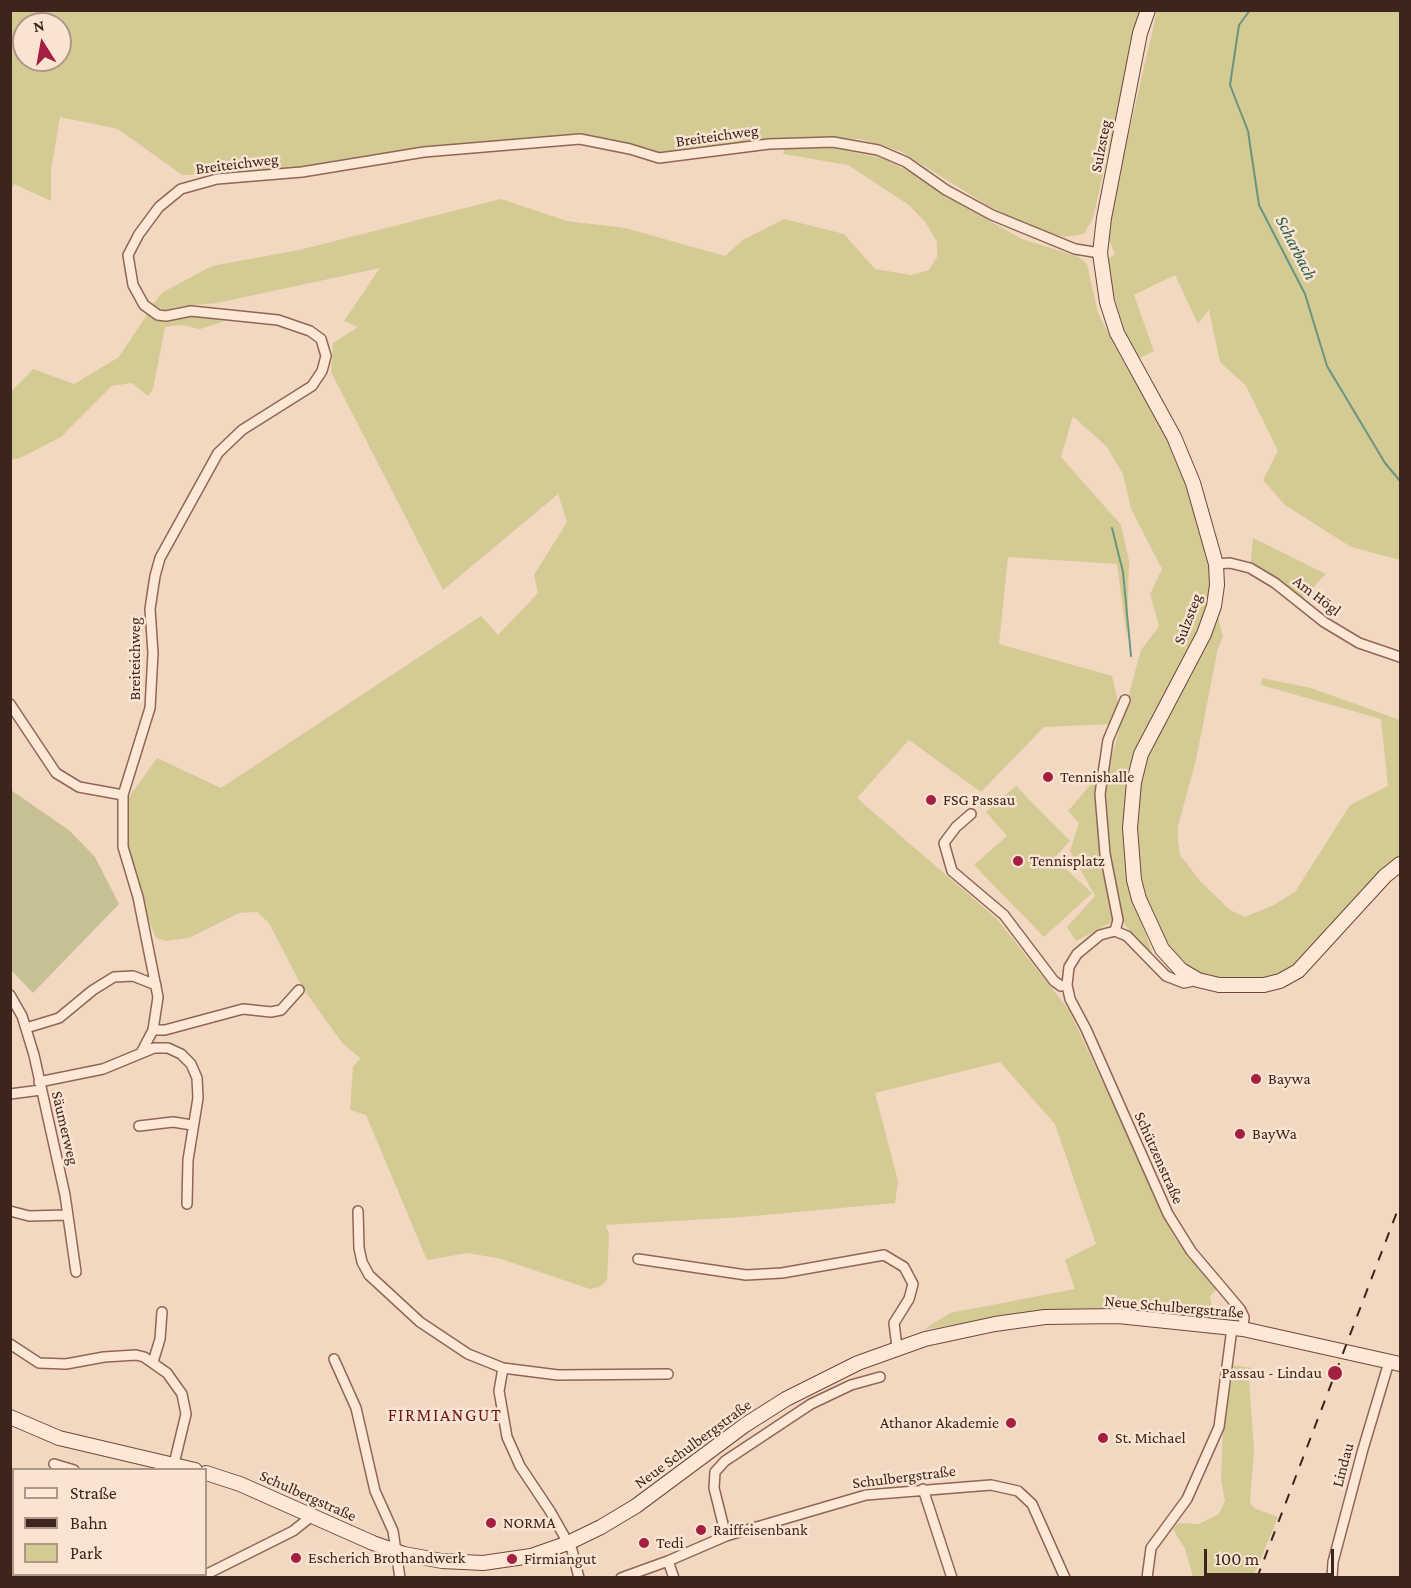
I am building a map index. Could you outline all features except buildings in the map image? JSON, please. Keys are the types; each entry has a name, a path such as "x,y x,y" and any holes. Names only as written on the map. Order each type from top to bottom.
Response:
{"street":[{"name":"Sulzsteg","path":"1148,10 1138,45 1104,218 1100,253 1107,302 1117,333 1174,437 1192,483 1216,564 1214,606 1203,634 1142,754 1134,782 1130,828 1134,880 1145,916 1168,957 1181,970 1198,980 1243,987 1280,981 1298,971 1385,876 1401,864"},
{"name":"Breiteichweg","path":"142,1051 153,1030 158,1011 156,985 138,897 123,847 123,795 150,708 153,653 150,609 160,558 218,453 249,424 312,386 322,371 326,356 321,339 310,331 278,320 191,311 166,316 158,315 144,305 133,285 128,255 159,207 181,189 217,179 302,172 424,152 557,139 597,141 659,158 681,158 735,147 833,142 859,145 888,154 906,162 946,190 992,215 1055,242 1100,253"},
{"name":"Am Högl","path":"1216,564 1230,563 1250,568 1275,583 1324,622 1359,643 1401,657"},
{"path":"1115,931 1119,920 1105,854 1100,794 1108,740 1125,700"},
{"path":"10,704 56,773 79,787 123,795"},
{"path":"971,814 956,827 944,843 952,871 1004,915 1054,981 1061,986 1067,986 1069,967 1077,954 1100,935 1115,931 1127,936 1166,976 1184,983 1198,980"},
{"path":"26,1028 59,1018 114,977 133,976 156,985"},
{"name":"Schützenstraße","path":"1067,986 1070,999 1086,1029 1168,1214 1186,1245 1240,1309 1244,1317 1238,1328"},
{"path":"153,1030 165,1030 243,1009 271,1012 282,1010 299,990"},
{"name":"Säumerweg","path":"10,995 26,1028 56,1150 76,1272"},
{"path":"10,1094 103,1069 142,1051 168,1048 181,1054 191,1064 197,1078 198,1098 192,1125 187,1204"},
{"path":"139,1126 172,1122 192,1125"},
{"path":"10,1211 29,1215 68,1215"},
{"path":"358,1211 359,1248 369,1275 395,1302 443,1339 468,1354 502,1368 558,1375 668,1374"},
{"path":"638,1259 746,1275 782,1273 884,1255 904,1267 913,1284 909,1299 894,1323 897,1347"},
{"path":"153,1362 160,1339 162,1312"},
{"name":"Neue Schulbergstraße","path":"568,1543 636,1506 730,1435 786,1399 858,1363 897,1347 995,1324 1045,1317 1118,1316 1238,1328 1395,1363"},
{"path":"1147,1578 1151,1548 1187,1499 1219,1427 1238,1328"},
{"path":"10,1344 39,1363 66,1365 127,1355 144,1357 153,1362 175,1383 186,1414 174,1467 59,1438 10,1417"},
{"name":"Schulbergstraße","path":"334,1359 352,1394 375,1491 393,1531 396,1551"},
{"name":"Lindau","path":"1332,1578 1333,1562 1362,1449 1395,1363"},
{"path":"502,1368 499,1391 507,1437 520,1466 568,1543 575,1557 579,1578"},
{"path":"726,1536 714,1488 715,1472 725,1461 811,1404 851,1385 880,1377"},
{"path":"54,1464 67,1468"},
{"name":"Schulbergstraße","path":"207,1473 240,1484 396,1551 442,1561 483,1563 531,1556 568,1543"},
{"name":"Schulbergstraße","path":"621,1578 726,1536 866,1495 991,1485 1018,1491 1032,1504 1065,1578"},
{"path":"923,1489 952,1578"},
{"path":"207,1574 293,1531 312,1516"},
{"path":"396,1551 400,1578"},
{"path":"668,1561 674,1578"}],"green space":[{"path":"11,11 1140,11 1093,218 1084,234 1065,237 1033,229 987,205 900,151 860,139 818,137 749,142 679,156 655,153 608,139 569,136 375,161 224,174 182,175 118,129 60,117 51,171 51,201 14,184 11,191"},
{"path":"1157,11 1400,11 1400,560 1351,547 1285,505 1263,480 1278,451 1246,386 1220,362 1209,310 1198,324 1175,275 1134,295 1154,351 1140,358 1124,329 1110,282 1108,259 1115,254 1108,238 1118,180"},
{"path":"827,147 882,158 916,175 945,196 1022,239 1079,257 1087,264 1098,313 1125,365 1159,421 1183,473 1211,572 1211,595 1201,626 1145,730 1130,779 1133,897 1152,952 1140,944 1120,918 1076,941 1067,927 1095,896 1070,851 1079,823 1068,811 1109,767 1141,650 1159,626 1150,594 1162,569 1131,509 1123,474 1107,447 1073,416 1061,457 1121,525 1129,561 1127,639 1117,564 1008,557 999,644 1112,676 1118,702 1110,724 1044,727 981,792 909,740 857,798 997,919 1069,1010 1176,1240 1219,1287 1210,1296 1214,1318 1131,1308 1038,1310 923,1330 950,1313 1075,1289 1065,1260 1096,1244 1055,1124 1000,1062 875,1093 898,1181 895,1203 743,1217 606,1225 609,1234 607,1280 600,1287 590,1289 501,1259 468,1253 427,1260 366,1115 350,1110 353,1067 360,1058 343,1044 302,987 269,923 257,912 239,913 189,938 166,941 156,938 147,916 129,852 127,800 157,758 221,788 481,616 498,635 538,593 534,575 567,522 558,494 443,590 331,372 333,343 358,327 344,321 380,268 217,303 165,310 152,305 163,292 212,266 299,250 501,199 567,221 625,228 725,256 743,240 784,219 844,234 875,269 911,275 929,270 937,257 937,242 926,223 909,205 848,165 783,154 785,148"},
{"path":"148,313 224,316 222,322 200,329 182,325 165,327 153,389 148,396 132,383 112,386 61,437 20,458 11,460 10,393 33,369 74,384 119,357"},
{"path":"1253,538 1326,574 1298,603 1250,568"},
{"path":"1217,613 1223,637 1218,648 1196,760 1178,826 1178,841 1180,855 1201,882 1230,910 1245,917 1274,905 1295,892 1350,805 1388,786 1381,719 1261,685 1262,678 1311,688 1400,720 1400,859 1309,955 1279,974 1251,980 1212,978 1187,967 1159,934 1140,884 1137,827 1143,765"},
{"name":"Tennisplatz","path":"1016,786 1070,841 1054,858 1092,893 1044,937 974,865 1007,836 986,812"},
{"path":"1232,1365 1253,1368 1249,1379 1254,1449 1250,1503 1256,1509 1278,1517 1253,1577 1193,1577 1185,1549 1173,1529 1178,1523 1199,1524 1219,1514 1225,1501 1221,1480 1223,1430"}],"shaded area":[{"path":"11,790 70,831 95,857 119,904 33,993 11,970"}],"waterway":[{"name":"Scharbach","path":"1250,10 1239,25 1230,85 1248,131 1259,205 1305,294 1327,366 1385,463 1400,481"},
{"path":"1112,528 1123,572 1131,656"}],"railway":[{"path":"1257,1578 1400,1204"}],"place":[{"name":"Tennishalle","path":"1048,777"},
{"name":"FSG Passau","path":"931,800"},
{"name":"Tennisplatz","path":"1018,861"},
{"name":"Baywa","path":"1256,1079"},
{"name":"BayWa","path":"1240,1134"},
{"name":"Passau - Lindau","path":"1335,1373"},
{"name":"Athanor Akademie","path":"1011,1423"},
{"name":"St. Michael","path":"1103,1438"},
{"name":"NORMA","path":"491,1523"},
{"name":"Raiffeisenbank","path":"701,1530"},
{"name":"Tedi","path":"644,1543"},
{"name":"Escherich Brothandwerk","path":"296,1558"},
{"name":"Firmiangut","path":"512,1559"}],"district":[{"name":"FIRMIANGUT","path":"445,1415"}]}
